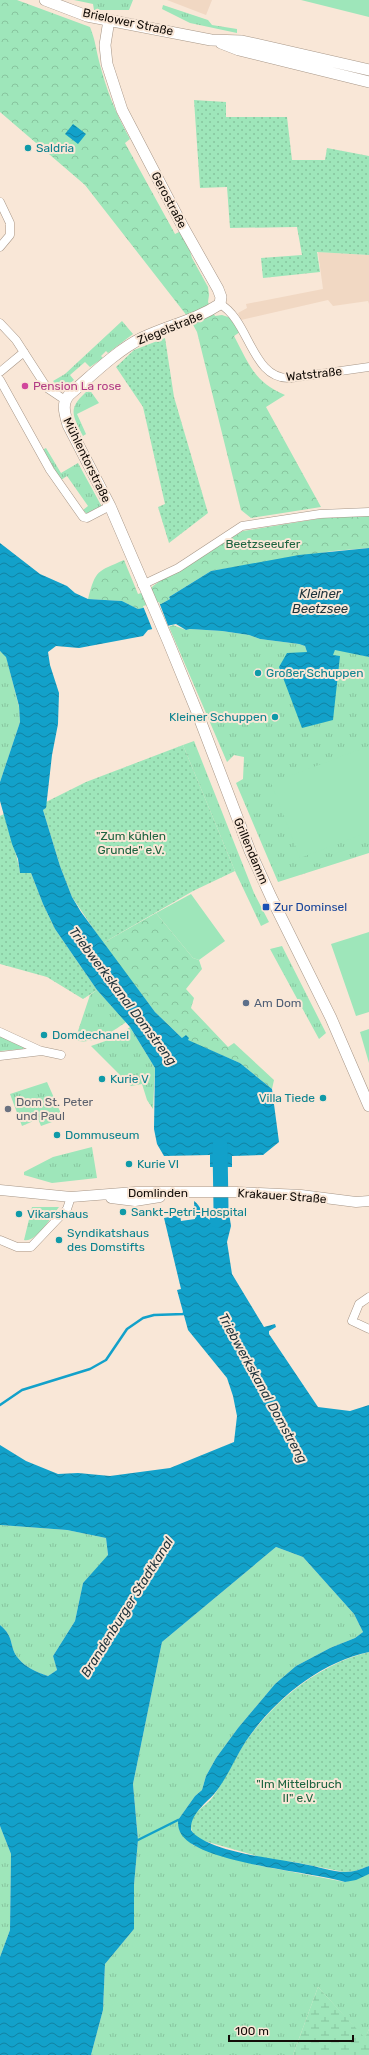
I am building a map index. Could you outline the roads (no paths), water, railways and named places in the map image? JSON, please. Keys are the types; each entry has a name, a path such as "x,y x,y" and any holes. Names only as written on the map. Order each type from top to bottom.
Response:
{"main road":[{"name":"Brielower Straße","path":"45,0 87,16 211,40 238,50 369,82"},
{"name":"Gerostraße","path":"109,20 105,45 107,64 122,110 179,220 218,289 221,297 220,304"},
{"name":"Brielower Straße","path":"211,40 242,41 369,70"},
{"name":"Ziegelstraße","path":"65,400 125,347 142,338 203,315 220,304"},
{"name":"Mühlentorstraße","path":"65,400 64,411 68,425 110,506 144,588"},
{"name":"Grillendamm","path":"144,588 168,641 197,712 250,851 273,903 331,1018 369,1106"}],"street":[{"path":"0,202 10,223 10,236 0,247"},
{"name":"Watstraße","path":"220,304 230,309 263,366 272,375 282,378 369,367"},
{"name":"Mühlentorstraße","path":"0,323 24,352 47,388 65,400"},
{"path":"0,372 24,352"},
{"path":"0,380 50,470 84,517 87,518 110,506"},
{"path":"144,588 178,568 242,526 320,514 369,512"},
{"path":"0,1032 42,1051 62,1055"},
{"path":"0,1056 42,1051"},
{"name":"Domlinden","path":"0,1190 71,1197 135,1192 194,1192"},
{"name":"Krakauer Straße","path":"194,1192 301,1195 356,1202 369,1201"},
{"path":"0,1240 17,1247 31,1247 67,1209 71,1197"},
{"path":"369,1297 359,1304 352,1321 369,1329"}],"water":[{"path":"73,124 86,134 78,144 65,134"},
{"name":"Kleiner Beetzsee","path":"0,543 40,574 67,586 75,593 88,599 122,601 138,609 161,604 170,599 169,597 211,571 299,555 369,548 369,657 335,650 333,655 340,656 333,720 302,728 279,667 287,653 307,652 305,646 299,644 260,639 249,635 222,631 186,630 176,624 148,630 143,636 79,648 56,646 48,652 50,665 59,693 58,724 52,755 46,808 43,810 60,866 72,897 81,912 155,1012 182,1038 186,1035 189,1038 188,1040 240,1063 272,1089 279,1142 263,1155 232,1156 232,1167 210,1167 210,1155 164,1156 157,1144 154,1129 155,1068 130,1027 97,990 55,929 31,873 20,873 18,859 12,844 0,801 0,782 20,722 19,706 6,657 0,651"},
{"name":"Brandenburger Stadtkanal","path":"215,1200 227,1200 231,1226 227,1242 232,1274 264,1327 275,1324 276,1327 269,1331 269,1334 318,1407 350,1411 369,1405 369,1652 333,1664 316,1674 284,1697 270,1711 246,1741 218,1789 197,1813 191,1830 199,1838 226,1849 340,1872 354,1871 369,1866 369,1874 356,1880 345,1882 230,1859 208,1852 190,1843 179,1829 178,1820 195,1796 202,1790 206,1776 216,1758 238,1728 275,1684 296,1666 330,1648 355,1638 363,1632 354,1614 303,1557 276,1547 162,1642 133,1784 138,1840 134,1885 134,1929 105,1964 103,2010 91,2055 0,2055 0,1957 10,1930 11,1854 0,1826 0,1625 8,1634 15,1654 18,1658 32,1669 48,1676 57,1670 53,1656 75,1621 83,1583 108,1555 106,1538 67,1530 0,1525 0,1445 26,1461 58,1474 78,1473 110,1476 170,1468 234,1442 237,1416 233,1396 227,1378 188,1330 177,1290 181,1289 164,1218 180,1215 181,1221 195,1219 194,1201 210,1220 214,1217"}],"waterway":[{"name":"Triebwerkskanal Domstreng","path":"217,1220 221,1209 220,1146"},
{"path":"0,1405 22,1390 90,1369 106,1360 127,1329 143,1318 154,1315 184,1314 184,1312"},
{"path":"138,1840 180,1820"}],"place":[{"name":"Saldria","path":"28,148"},
{"name":"Pension La rose","path":"25,386"},
{"name":"Großer Schuppen","path":"258,673"},
{"name":"Kleiner Schuppen","path":"275,717"},
{"name":"Zur Dominsel","path":"266,907"},
{"name":"Am Dom","path":"246,1003"},
{"name":"Domdechanel","path":"44,1035"},
{"name":"Kurie V","path":"102,1079"},
{"name":"Villa Tiede","path":"323,1098"},
{"name":"Dom St. Peter und Paul","path":"8,1109"},
{"name":"Dommuseum","path":"57,1135"},
{"name":"Kurie VI","path":"129,1164"},
{"name":"Sankt-Petri-Hospital","path":"123,1212"},
{"name":"Vikarshaus","path":"19,1214"},
{"name":"Syndikatshaus des Domstifts","path":"59,1240"}],"park label":[{"name":"Beetzseeufer","path":"263,544"},
{"name":"\"Zum kühlen Grunde\" e.V.","path":"131,843"},
{"name":"\"Im Mittelbruch II\" e.V.","path":"299,1791"}]}
